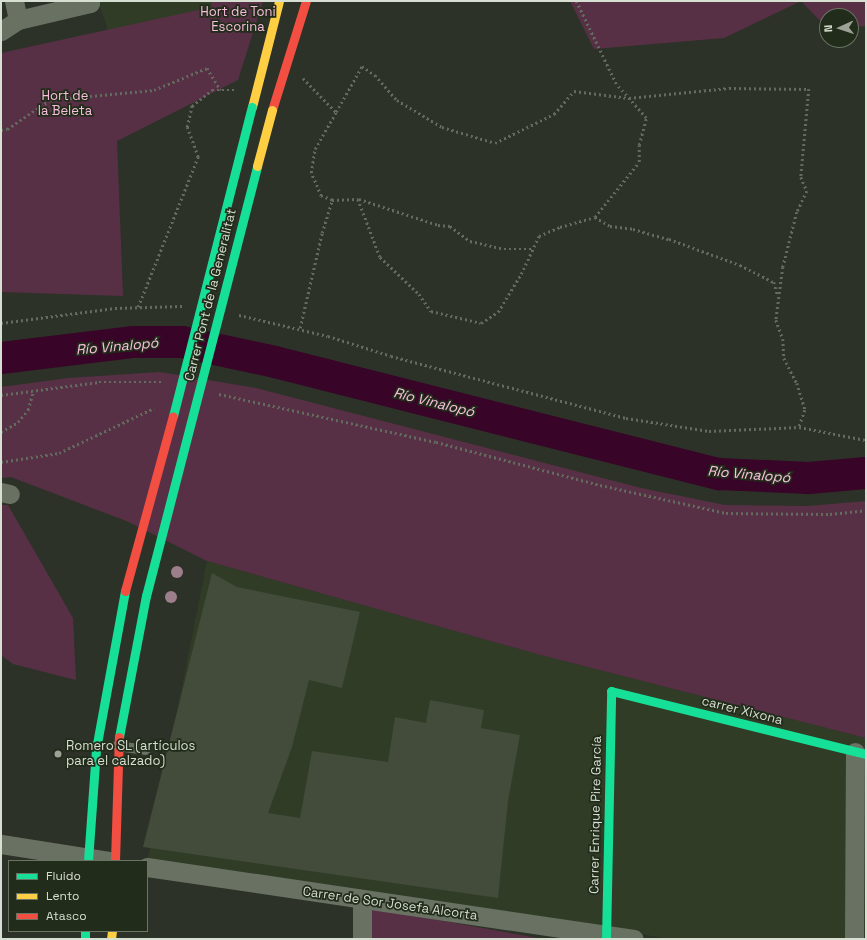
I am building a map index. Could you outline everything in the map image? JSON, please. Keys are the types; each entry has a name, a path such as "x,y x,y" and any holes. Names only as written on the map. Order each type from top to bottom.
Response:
{"main road":[{"name":"Carrer Pont de la Generalitat","path":"88,859 97,742 125,591 200,315 279,1"},
{"name":"Carrer Pont de la Generalitat","path":"115,860 117,746 146,596 272,110 306,1"},
{"name":"carrer Xixona","path":"611,691 860,753"},
{"name":"Carrer Enrique Pire García","path":"606,937 611,691"}],"street":[{"path":"14,1 18,20"},
{"path":"1,31 18,20 90,3 89,1"},
{"path":"854,939 860,753"},
{"path":"1,844 98,860"},
{"name":"Carrer de Sor Josefa Alcorta","path":"148,867 362,901 606,937 634,939"},
{"path":"362,901 362,939"}],"lane":[{"path":"117,746 146,750"}],"path":[{"path":"358,199 380,257 419,294 431,311 481,323 498,312 539,236 560,227 595,217 639,162 640,145 646,118 616,84 576,1"},
{"path":"533,249 504,249 470,241 450,226 438,225 358,199 332,200 322,196 311,173 315,149 362,66 375,75 397,100 442,127 495,143 554,114 574,91 629,98 729,88 809,89 801,177 807,191 797,212 783,267 776,320 783,339 784,358 797,383 805,410 799,427"},
{"path":"1,130 8,129 50,100 154,90 207,68 221,90"},
{"path":"302,76 336,112"},
{"path":"138,307 198,157 187,127 192,106 212,90 241,91"},
{"path":"300,328 322,233 332,200"},
{"path":"595,217 610,226 633,228 669,239 740,265 774,282 779,297"},
{"path":"1,324 138,307 188,307"},
{"path":"236,314 300,328 492,384 626,418 709,431 799,427 866,440"},
{"path":"1,395 99,382 167,382"},
{"path":"1,432 18,422 28,410 33,391"},
{"path":"212,392 436,442 600,485 726,513 830,514 866,510"},
{"path":"1,462 59,454 162,405"}],"shaded area":[{"path":"98,1 211,1 212,6 134,30 108,30"},
{"path":"207,561 537,654 866,738 866,939 671,939 148,858"}],"green space":[{"name":"Hort de la Beleta","path":"211,1 263,1 238,80 117,141 123,296 1,292 1,53 212,7"},
{"path":"570,1 801,1 724,38 594,49"},
{"path":"801,1 866,1 866,26 859,26 859,8 819,8 819,20"},
{"path":"160,372 256,388 641,488 725,505 808,506 866,501 866,738 537,654 207,561 129,522 11,477 1,478 1,387 68,378"},
{"path":"1,505 8,505 73,618 76,680 13,664 1,655"},
{"path":"372,908 543,939 372,939"}],"building":[{"path":"212,573 237,587 360,612 342,688 309,680 292,747 268,813 300,818 312,751 388,762 395,717 426,723 430,700 484,710 481,728 520,735 508,801 498,898 143,847"}],"waterway":[{"name":"Río Vinalopó","path":"1,358 134,342 182,342 275,362 719,474 809,478 866,473"}],"traffic: fast":[{"path":"173,416 252,107"},
{"path":"146,596 257,166"},
{"path":"88,860 96,749 125,591"},
{"path":"119,737 146,596"},
{"path":"606,939 611,691 866,754"},
{"path":"85,932 85,939"}],"traffic: slow":[{"path":"252,107 279,1"},
{"path":"257,166 272,110"},
{"path":"111,939 112,932"}],"traffic: jam":[{"path":"272,110 306,1"},
{"path":"125,591 173,416"},
{"path":"115,860 119,737"}],"place":[{"name":"Romero SL (artículos para el calzado)","path":"58,754"}],"park label":[{"name":"Hort de Toni Escorina","path":"238,20"}]}
